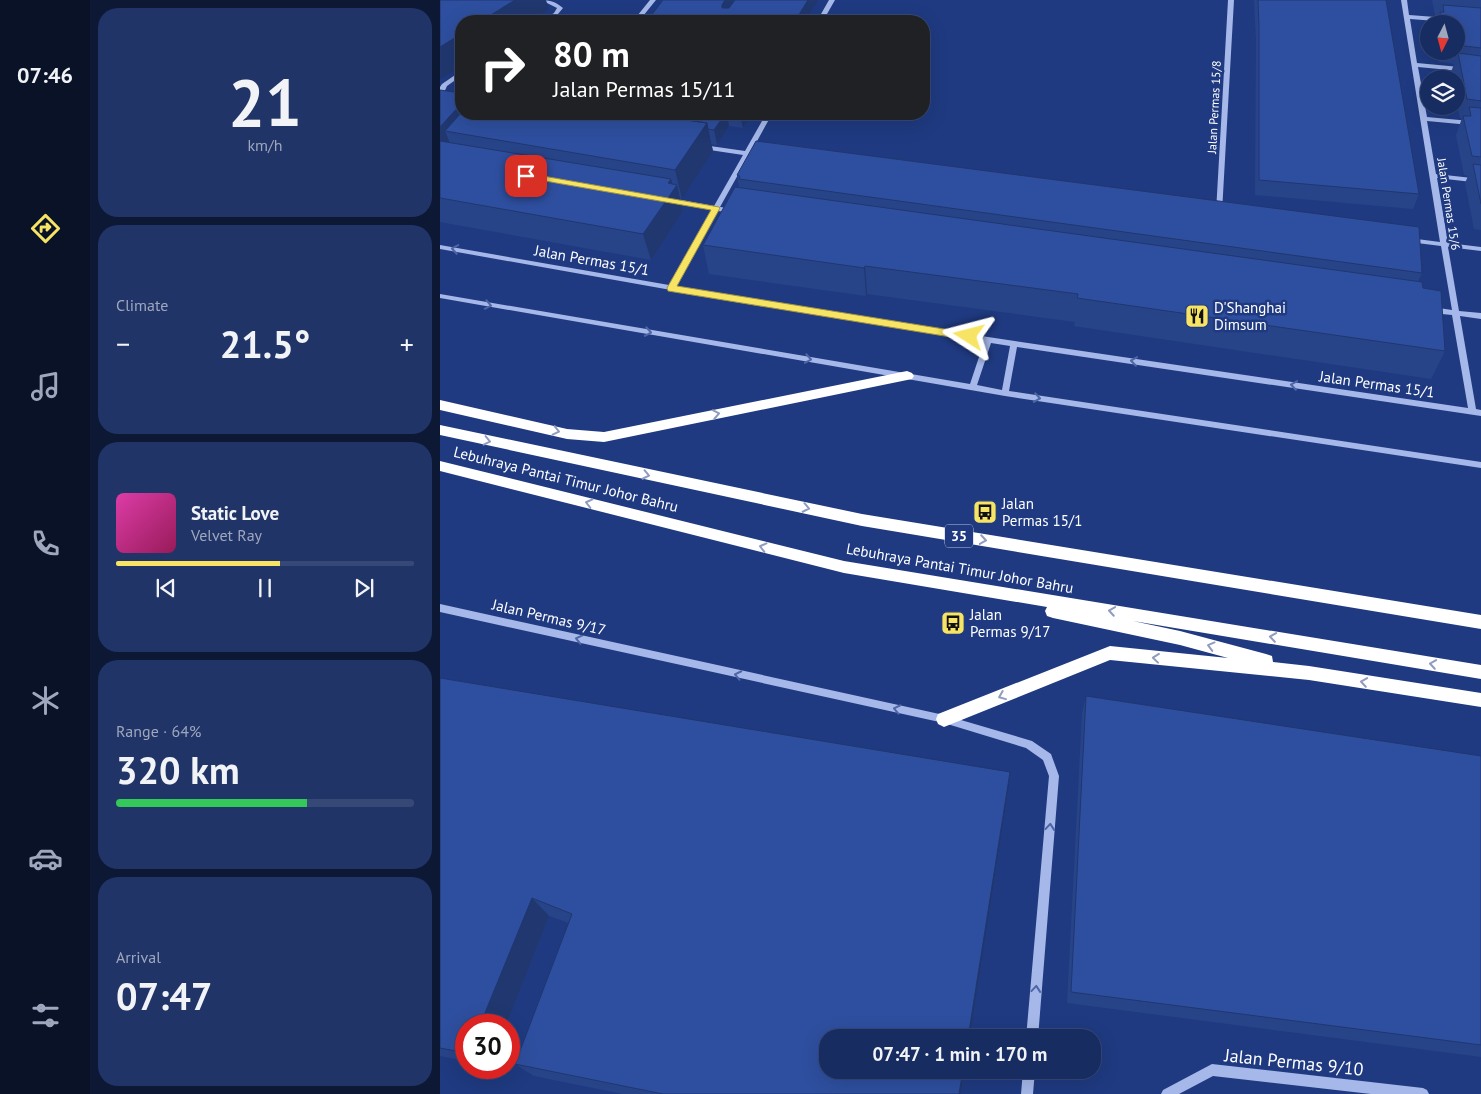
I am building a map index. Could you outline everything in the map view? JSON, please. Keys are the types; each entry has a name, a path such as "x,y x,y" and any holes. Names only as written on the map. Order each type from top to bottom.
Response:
{"highway":[{"path":"440,405 567,434 604,437 907,376"},
{"name":"Lebuhraya Pantai Timur Johor Bahru","path":"440,430 862,520 1481,622"},
{"name":"Lebuhraya Pantai Timur Johor Bahru","path":"440,466 844,567 1481,672"},
{"path":"844,567 1180,638 1309,673"},
{"path":"944,720 1110,653 1309,673 1481,700"}],"street":[{"path":"544,0 560,8 554,15"},
{"path":"641,15 653,0"},
{"path":"823,15 832,0"},
{"name":"Jalan Permas 15/8","path":"1219,215 1231,0"},
{"name":"Jalan Permas 15/6","path":"1404,0 1472,412"},
{"path":"1407,17 1420,18"},
{"path":"1415,66 1481,71"},
{"path":"441,98 444,85 455,77"},
{"path":"1424,119 1481,124"},
{"path":"672,288 766,120"},
{"path":"699,146 766,156"},
{"path":"1433,176 1481,181"},
{"path":"659,199 746,213"},
{"path":"1209,214 1228,216"},
{"path":"1405,240 1481,249"},
{"name":"Jalan Permas 15/1","path":"440,247 672,288 988,340 1481,413"},
{"path":"440,296 1005,393 1481,465"},
{"path":"1426,309 1481,316"},
{"path":"972,387 988,340"},
{"path":"1005,393 1014,344"},
{"name":"Jalan Permas 9/17","path":"440,608 944,720 1029,744 1047,757 1054,776 1033,1029"},
{"name":"Jalan Permas 9/10","path":"1167,1094 1212,1070 1423,1094"},
{"path":"1027,1094 1028,1079"}],"building":[{"path":"440,0 515,0 491,15 455,15 455,38 440,47"},
{"path":"663,0 725,0 722,8 729,8 735,0 808,0 799,15 652,15"},
{"path":"1258,0 1386,0 1419,194 1259,180"},
{"path":"1443,5 1481,8 1481,48 1465,46 1465,15 1440,15 1440,12 1444,12"},
{"path":"1465,54 1481,56 1481,101 1467,99 1465,70 1461,70 1459,60 1465,60"},
{"path":"440,90 455,92 455,111 440,127"},
{"path":"1469,107 1481,108 1481,157 1472,156 1463,116 1471,116"},
{"path":"455,120 686,120 707,123 675,170 445,131"},
{"path":"686,120 721,120 714,130 708,129 707,123"},
{"path":"440,141 671,179 668,183 677,185 643,234 440,198"},
{"path":"756,141 1419,227 1422,273 739,179 740,176 737,175"},
{"path":"1473,164 1481,165 1481,204"},
{"path":"735,187 1422,282 1423,288 1441,291 1445,351 1077,298 1078,294 865,266 864,268 703,245"},
{"path":"440,678 1010,772 969,1029 819,1029 819,1079 962,1079 959,1094 663,1094 520,1065 520,1051 572,914 532,898 485,1014 455,1014 455,1051 440,1048"},
{"path":"1086,696 1481,756 1481,1045 1071,992"}],"place":[{"name":"D'Shanghai Dimsum","path":"1197,316"},
{"name":"Jalan Permas 15/1","path":"985,512"},
{"name":"Jalan Permas 9/17","path":"953,623"}],"route":[{"path":"526,176 716,208 672,288 969,336"}]}
